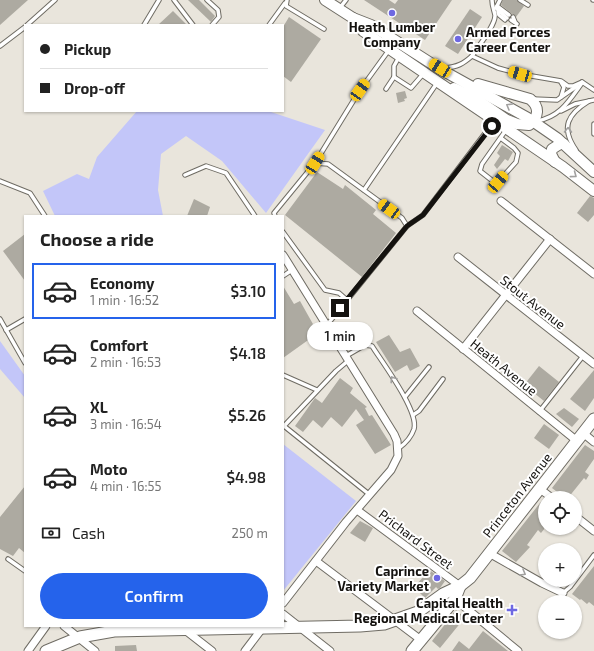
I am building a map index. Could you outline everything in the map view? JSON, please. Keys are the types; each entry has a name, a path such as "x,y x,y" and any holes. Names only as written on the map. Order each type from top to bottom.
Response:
{"main road":[{"path":"325,0 339,10 353,18 371,25 440,68 534,121 564,144 594,172"},
{"path":"353,18 363,31 389,50 555,162 594,191"},
{"path":"430,77 475,98 517,124 529,125 534,121 538,108 530,99 457,78"},
{"path":"555,162 551,154 552,149 560,144 564,144"},
{"name":"Princeton Avenue","path":"460,586 470,578 594,420"},
{"path":"418,647 455,599 460,586"},
{"path":"46,651 80,637 114,631 182,627 299,628 366,626 394,621 418,612 448,590 460,586"},
{"path":"418,612 425,612 455,599"}],"street":[{"path":"501,202 594,274"},
{"path":"463,349 550,239"},
{"path":"284,257 394,434 398,448 398,456 395,463 365,502 346,522 284,602"},
{"name":"Stout Avenue","path":"458,258 594,364"},
{"name":"Heath Avenue","path":"417,311 539,412 580,437 594,442"},
{"name":"Prichard Street","path":"357,510 460,586"},
{"path":"582,522 594,531"},
{"path":"489,553 563,593"},
{"path":"316,561 394,621 418,647"},
{"path":"455,599 518,651"},
{"path":"284,615 330,651"},
{"path":"28,651 45,627"},
{"path":"65,627 80,637 95,651"},
{"path":"182,627 212,651"},
{"path":"245,651 263,627"}],"lane":[{"path":"28,24 55,0"},
{"path":"145,24 159,0"},
{"path":"174,0 192,24"},
{"path":"207,0 218,10 219,17 213,24"},
{"path":"339,10 346,0"},
{"path":"440,68 455,68 463,65 472,56 494,22 495,15 492,9 492,0"},
{"path":"497,6 511,20 498,12 497,6 500,0"},
{"path":"520,0 528,5"},
{"path":"270,24 286,1"},
{"path":"286,1 286,6 324,29"},
{"path":"0,46 24,28"},
{"path":"275,215 274,213 315,163 360,90 389,50"},
{"path":"386,89 394,76 394,66 399,56"},
{"path":"472,56 498,68 520,74 561,81 568,86 573,86 582,82"},
{"path":"394,76 412,88 430,77"},
{"path":"364,190 430,77"},
{"path":"561,81 564,87 561,97"},
{"path":"582,82 594,90"},
{"path":"530,99 557,100 582,82"},
{"path":"558,113 582,82"},
{"path":"534,121 548,119 575,104 594,100"},
{"path":"586,164 568,139 567,126 572,115 578,108 589,101"},
{"path":"326,325 407,226 423,215 489,128 496,122"},
{"path":"594,124 594,134"},
{"path":"502,139 518,153 516,162 498,182 494,182 480,171 482,164 502,139 507,130"},
{"path":"315,163 328,164 402,218 407,226"},
{"path":"185,175 206,166 226,173 254,215"},
{"path":"0,181 30,193 44,215"},
{"path":"284,233 325,290 339,293 347,300"},
{"path":"284,275 292,270"},
{"path":"0,319 24,361"},
{"path":"6,330 24,320"},
{"path":"370,495 284,426 347,358 365,345 372,346 405,397 413,415 414,428 409,440 398,448"},
{"path":"539,412 583,356"},
{"path":"405,397 429,367"},
{"path":"284,374 317,390"},
{"path":"413,415 419,411 443,379"},
{"path":"563,593 570,587 594,555"},
{"path":"8,559 24,570"}],"shaded area":[{"path":"136,112 271,112 325,130 266,213 222,161 186,136 161,154 158,190 163,215 55,215 43,191 77,174 89,179 97,157"},
{"path":"0,341 24,375 24,397 0,369"},
{"path":"284,445 356,501 284,590"}],"building":[{"path":"0,0 28,0 0,25"},
{"path":"188,0 199,0 215,16 211,22"},
{"path":"364,0 389,0 395,4 398,0 452,0 425,40"},
{"path":"503,0 517,0 524,6 516,17 501,5"},
{"path":"470,9 482,17 458,54 445,46"},
{"path":"173,11 186,24 159,24"},
{"path":"289,17 321,39 291,82 284,77 284,25"},
{"path":"405,91 407,98 404,99 405,101 398,103 396,93"},
{"path":"502,145 513,152 508,161 505,159 497,169 494,165 500,156 497,153"},
{"path":"317,172 343,189 345,185 376,210 373,214 396,233 362,277 285,215"},
{"path":"590,196 594,198 594,215 588,222 577,213"},
{"path":"194,199 210,207 207,215 187,215"},
{"path":"24,235 24,280 3,251"},
{"path":"284,288 294,304 300,301 318,333 284,357"},
{"path":"389,335 400,352 410,348 420,366 410,371 407,365 395,372 376,342"},
{"path":"539,366 559,382 544,401 524,385"},
{"path":"594,370 594,398 585,411 570,399"},
{"path":"340,378 353,388 350,393 367,407 365,408 369,416 372,415 391,445 375,454 356,425 364,420 356,409 342,427 331,417 322,428 313,420 303,432 295,426 315,398 322,403"},
{"path":"564,408 579,419 572,427 556,414"},
{"path":"544,424 559,435 549,449 534,438"},
{"path":"585,445 594,451 594,459 585,472 589,475 586,480 584,478 574,491 556,491 552,488"},
{"path":"24,487 24,552 19,548 13,556 0,549 0,517"},
{"path":"538,506 538,530 527,545 530,547 516,562 502,551"},
{"path":"360,521 373,528 365,542 350,533"},
{"path":"594,566 594,606 589,602 587,604 582,600 582,595 572,594 578,587 582,587 582,581"},
{"path":"428,569 445,581 440,588 438,589 436,587 425,598 414,587 425,575 423,574"},
{"path":"456,610 468,620 465,624 462,621 440,648 432,641 446,623 445,622"},
{"path":"483,631 508,651 452,651 459,641 469,649"},
{"path":"136,645 137,651 115,651 115,646"}],"place":[{"name":"Heath Lumber Company","path":"392,13"},
{"name":"Armed Forces Career Center","path":"458,39"},
{"name":"Caprince Variety Market","path":"437,578"},
{"name":"Capital Health Regional Medical Center","path":"512,610"}],"route":[{"path":"340,308 407,226 423,215 492,126"}]}
